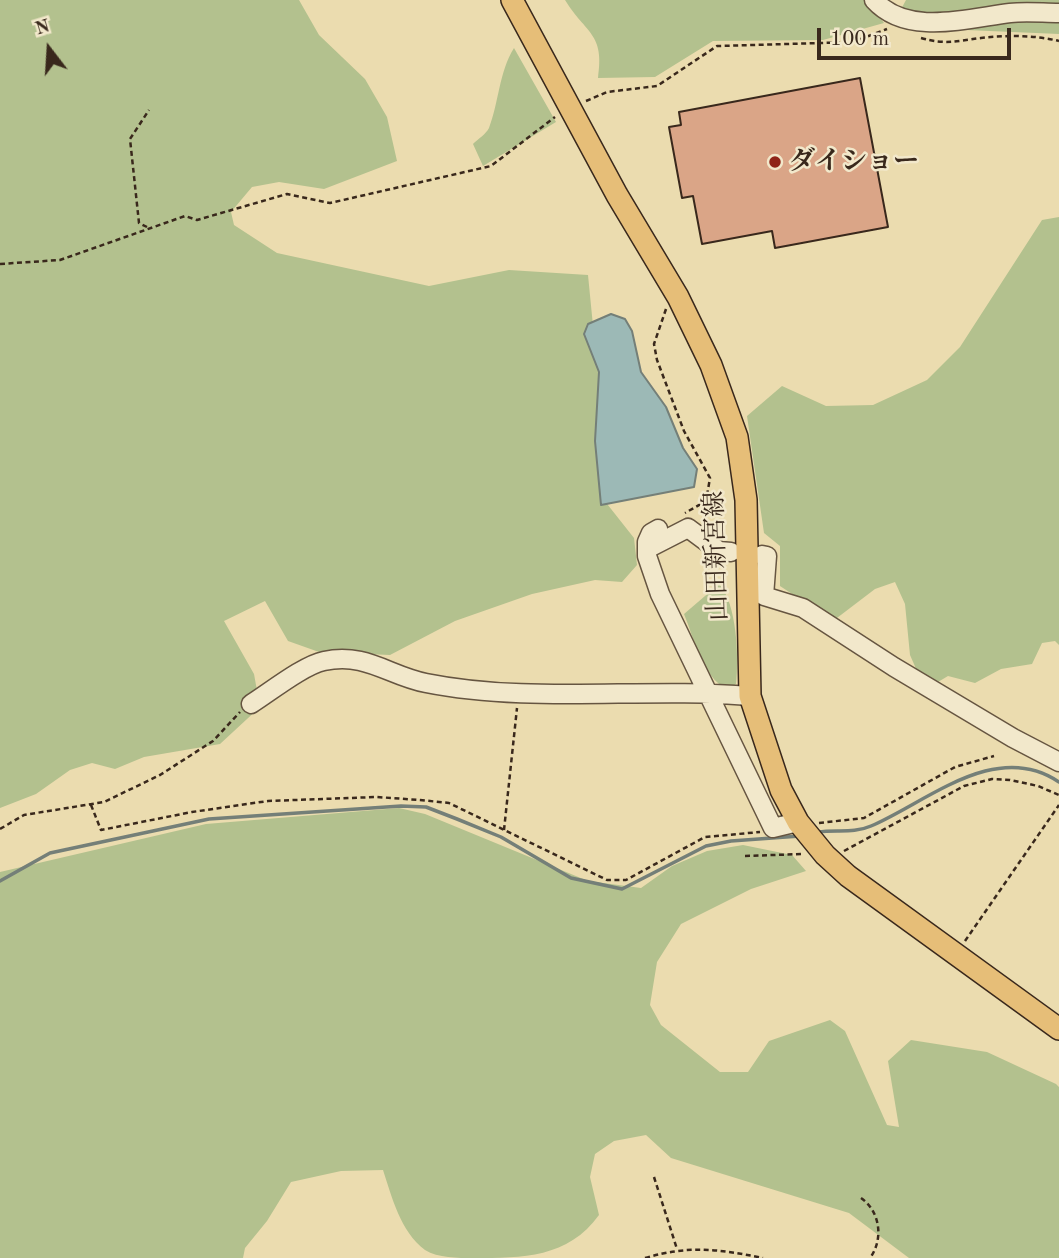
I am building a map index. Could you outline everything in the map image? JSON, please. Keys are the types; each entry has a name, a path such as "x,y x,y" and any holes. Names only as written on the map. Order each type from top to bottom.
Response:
{"main road":[{"name":"山田新宮線","path":"512,0 617,195 678,297 711,365 737,437 746,500 750,696 781,790 810,819 825,855 848,876 1059,1029"}],"street":[{"path":"874,0 905,19 944,22 1011,13 1059,13"},
{"path":"647,549 688,528 719,551 731,552"},
{"path":"658,529 650,533 647,549 660,594 773,828 810,819"},
{"path":"762,555 767,556 764,596 803,608 894,667 1013,738 1059,762"},
{"path":"251,704 323,660 368,660 411,680 451,688 750,696"}],"path":[{"path":"0,264 60,260 147,227 186,216 197,220 288,194 330,203 491,166 537,128 571,107 607,92 657,86 717,46 853,41 885,28 897,31"},
{"path":"920,38 944,44 981,38 1039,36 1059,41"},
{"path":"147,227 139,223 130,139 149,110"},
{"path":"678,297 662,317 654,344 657,360 684,431 710,478 706,501 682,515"},
{"path":"504,830 519,691"},
{"path":"0,829 24,815 90,805 160,775 213,741 251,704"},
{"path":"810,819 864,818 955,767 994,756"},
{"path":"745,856 825,855 843,851 973,784 992,779 1038,786 1059,794"},
{"path":"90,805 101,830 191,812 268,801 377,797 449,803 607,880 626,880 705,837 773,828"},
{"path":"956,956 1059,805"},
{"path":"654,1177 677,1249"},
{"path":"861,1198 874,1212 879,1231 878,1241 870,1258"},
{"path":"645,1258 677,1249 711,1248 763,1258"}],"green space":[{"path":"0,0 299,0 319,35 365,79 387,117 397,161 324,189 279,182 252,187 231,212 234,225 277,253 429,286 509,270 588,275 594,336 614,402 601,442 600,495 634,538 637,565 622,582 595,580 532,594 455,621 390,655 319,652 288,641 265,601 224,621 254,674 260,707 220,744 144,757 115,769 92,763 70,770 36,794 0,808"},
{"path":"565,0 867,0 884,23 823,40 713,41 655,77 598,78 599,52 596,43"},
{"path":"906,0 1059,0 1059,34 920,28 898,15"},
{"path":"514,48 556,122 483,166 473,144 489,128 505,67"},
{"path":"1059,217 1059,645 1055,641 1042,643 1032,664 1001,669 975,683 948,676 938,682 917,671 910,655 905,604 895,582 875,589 833,621 780,586 780,546 764,533 747,416 782,386 826,406 873,405 927,380 960,347 1042,220"},
{"path":"719,584 730,604 737,646 736,684 727,689 711,676 705,666 684,614"},
{"path":"399,808 425,814 588,881 641,888 672,866 707,851 743,845 792,855 806,871 751,889 681,924 657,962 650,1005 661,1025 720,1072 748,1072 769,1041 830,1020 845,1031 887,1125 899,1127 888,1061 911,1040 987,1052 1056,1084 1059,1087 1059,1258 909,1258 849,1213 671,1158 646,1135 614,1141 595,1154 590,1177 599,1215 573,1240 543,1253 461,1258 430,1253 416,1242 403,1223 383,1170 341,1171 291,1182 267,1221 245,1248 243,1258 0,1258 0,872 206,824"}],"water":[{"path":"611,314 625,319 632,331 641,372 666,407 683,448 697,469 694,487 601,505 595,441 599,372 584,334 588,324"}],"building":[{"name":"ダイショー","path":"860,78 888,227 775,248 772,231 702,244 693,196 682,198 669,127 681,125 679,112"}],"waterway":[{"path":"818,832 858,830 871,826 938,790 987,771 1011,767 1035,771 1059,782"},
{"path":"0,881 50,853 209,819 401,806 426,807 501,837 571,878 622,889 706,846 731,841 800,836"}],"place":[{"name":"ダイショー","path":"775,162"}]}
